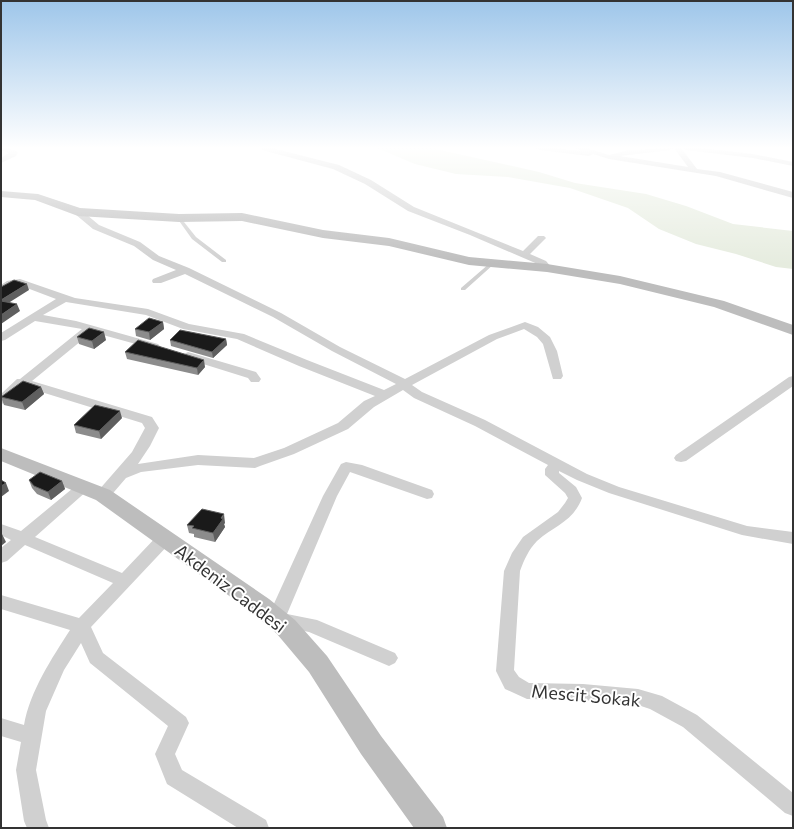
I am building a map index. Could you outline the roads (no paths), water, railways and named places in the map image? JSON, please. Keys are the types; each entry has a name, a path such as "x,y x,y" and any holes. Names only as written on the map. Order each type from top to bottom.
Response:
{"street":[{"path":"375,187 411,210 473,233 543,263 547,268"},
{"path":"760,187 793,195"},
{"path":"753,193 764,188"},
{"path":"1,194 38,197 78,212 179,218 242,217 310,232 389,242 469,261 523,268 547,268 653,286 719,304 793,330"},
{"path":"78,212 96,227 137,244 156,258 185,270 277,315 336,349 396,379 418,395 480,423 582,477 614,490 747,531 793,538"},
{"path":"524,255 541,238"},
{"path":"157,281 185,270"},
{"path":"5,287 20,282 65,298 85,303 148,312 187,327 240,336 303,363 385,395"},
{"path":"1,338 65,298"},
{"path":"33,317 76,324 163,349"},
{"path":"1,557 22,538 93,491 122,474 139,468 198,460 255,463 289,451 343,426 370,404 403,385 493,337 525,325 539,331 547,339 557,376"},
{"path":"1,400 21,382 90,328"},
{"path":"178,353 252,375 255,379"},
{"path":"682,458 793,380"},
{"path":"21,382 147,420 152,428 149,438 122,474"},
{"name":"Akdeniz Caddesi","path":"1,454 93,491 164,538 261,606 286,627 318,664 371,745 432,828"},
{"name":"Mescit Sokak","path":"557,464 552,469 552,475 571,490 575,498 569,511 530,538 516,560 512,572 505,671 508,678 518,688 527,692 583,692 638,696 655,702 690,721 793,806"},
{"path":"389,658 311,626 276,619 330,496 346,467 357,468 427,494"},
{"path":"1,529 125,581"},
{"path":"38,828 35,821 26,770 36,711 57,666 82,626 164,538"},
{"path":"1,602 82,626 96,658 179,722 165,754 174,777 258,828"},
{"path":"1,727 32,736"}],"lane":[{"path":"179,218 194,238 224,261"},
{"path":"463,289 492,264"}]}
